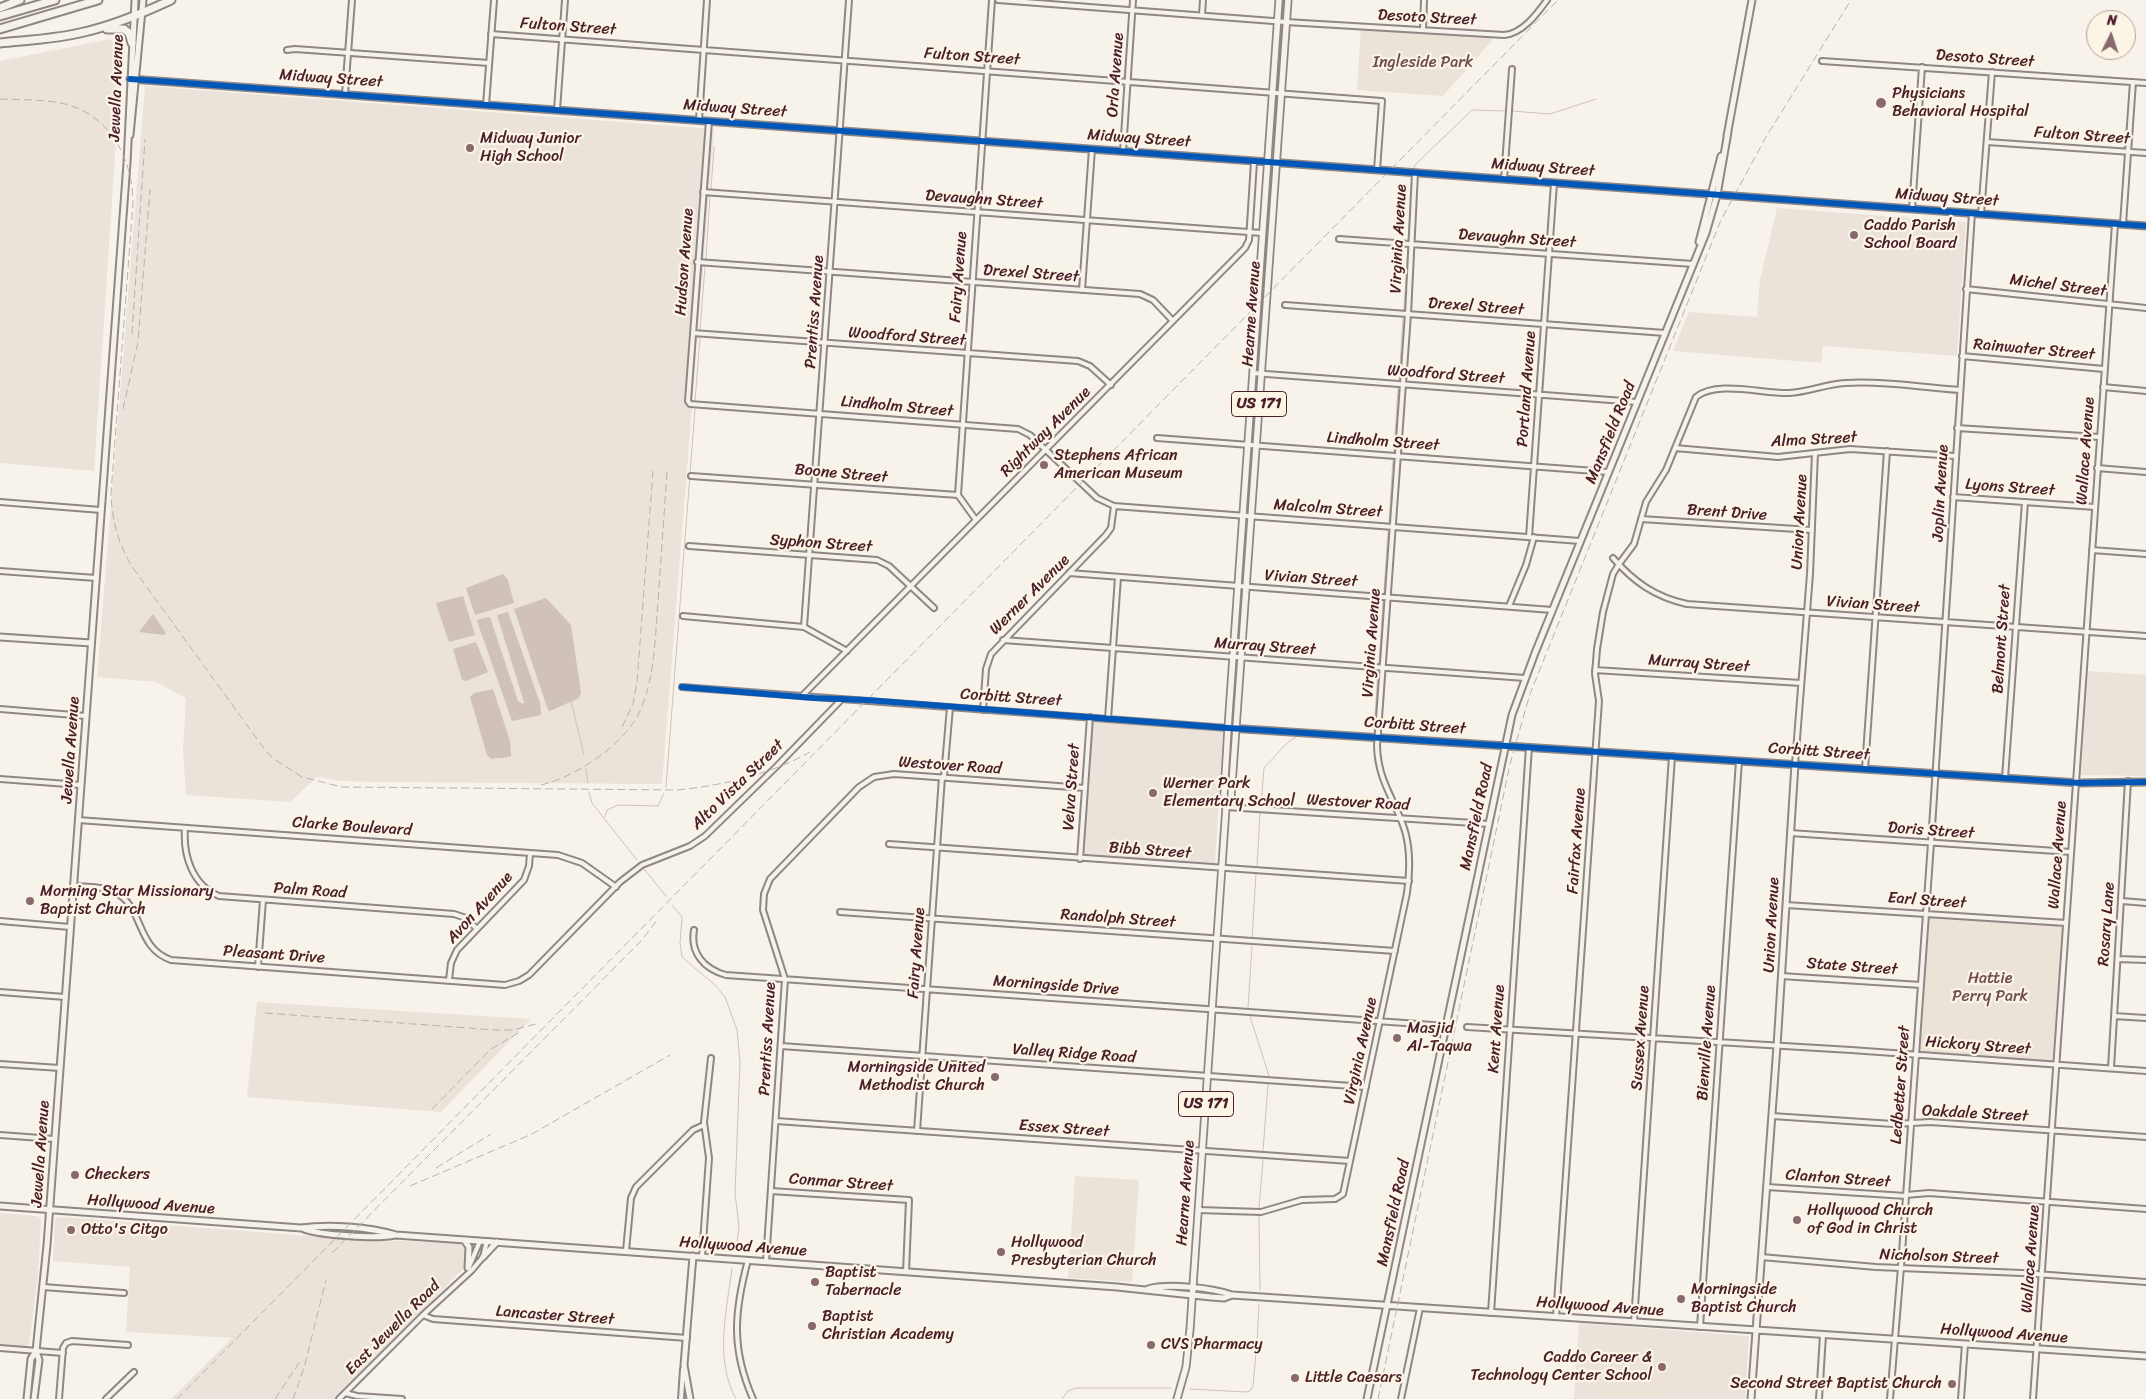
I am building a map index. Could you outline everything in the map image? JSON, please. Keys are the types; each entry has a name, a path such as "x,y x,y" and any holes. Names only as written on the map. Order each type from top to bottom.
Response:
{"highway":[{"path":"0,8 20,0"},
{"path":"0,16 55,0"},
{"path":"0,29 98,0"},
{"path":"0,43 60,37 84,32 134,17 172,0"},
{"path":"84,32 122,28 129,33 132,43"}],"main road":[{"name":"Jewella Avenue","path":"128,150 135,0"},
{"name":"Jewella Avenue","path":"34,1399 39,1360 36,1351 43,1287 60,1068 128,150 143,0"},
{"name":"Hearne Avenue","path":"1177,1399 1188,1357 1226,807 1224,794 1228,728 1279,0"},
{"name":"Hearne Avenue","path":"1226,807 1231,798 1288,0"},
{"name":"Mansfield Road","path":"1367,1399 1512,715 1552,610 1706,233 1728,132 1752,0"},
{"name":"Midway Street","path":"130,79 2146,226"},
{"path":"0,637 91,643"},
{"name":"Corbitt Street","path":"1228,728 2076,783 2146,782"},
{"name":"Union Avenue","path":"1751,1399 1768,1187 1795,764"},
{"name":"Hollywood Avenue","path":"0,1206 301,1228 316,1232 487,1241 1147,1289 1155,1287 1192,1292 1217,1291 1232,1295 1388,1306 2146,1356"},
{"path":"464,1240 469,1247 468,1268"},
{"path":"484,1257 497,1242"},
{"path":"690,1399 684,1365 693,1256"},
{"name":"Jewella Avenue","path":"27,1399 31,1359 36,1351"}],"street":[{"path":"345,94 352,0"},
{"path":"486,105 494,0"},
{"path":"557,110 565,0"},
{"path":"699,120 707,0"},
{"name":"Prentiss Avenue","path":"804,627 849,0"},
{"name":"Fairy Avenue","path":"958,495 966,354 992,0"},
{"name":"Desoto Street","path":"998,0 1286,22 1504,35 1516,32 1524,26 1547,0"},
{"name":"Orla Avenue","path":"1123,151 1133,0"},
{"path":"1202,15 1203,0"},
{"path":"1422,30 1424,0"},
{"name":"Fulton Street","path":"491,34 1382,100 1377,170"},
{"path":"287,50 348,52 489,63"},
{"name":"Desoto Street","path":"1822,61 2146,83"},
{"path":"1912,209 1922,67"},
{"path":"1504,179 1512,69"},
{"path":"1981,214 1992,72"},
{"path":"2123,224 2133,82"},
{"name":"Hudson Avenue","path":"690,404 688,401 697,262 709,121"},
{"name":"Fulton Street","path":"1987,142 2146,153"},
{"path":"1082,290 1092,149"},
{"name":"Rightway Avenue","path":"802,696 1245,248 1250,232 1254,162"},
{"name":"Virginia Avenue","path":"1198,1210 1261,1212 1302,1200 1335,1199 1341,1196 1344,1190 1395,950 1410,868 1408,846 1382,777 1378,761 1378,738 1408,314 1415,173"},
{"name":"Portland Avenue","path":"1508,606 1526,565 1532,537 1554,183"},
{"name":"Devaughn Street","path":"703,192 1262,233"},
{"name":"Joplin Avenue","path":"1936,774 1972,213"},
{"name":"Wallace Avenue","path":"2033,1399 2115,224"},
{"name":"Devaughn Street","path":"1339,239 1693,264"},
{"name":"Drexel Street","path":"697,262 1147,296 1173,321"},
{"name":"Michel Street","path":"1966,289 2146,308"},
{"name":"Drexel Street","path":"1285,305 1665,333"},
{"name":"Woodford Street","path":"693,333 1078,361 1090,366 1111,385"},
{"name":"Rainwater Street","path":"1962,356 2104,369"},
{"name":"Woodford Street","path":"1252,374 1637,402"},
{"name":"Fairfax Avenue","path":"1556,1317 1596,751 1599,695 1595,670 1603,612 1613,574 1634,544 1648,497 1661,480 1696,397 1702,392 1717,388 1788,393 1856,383 1960,390"},
{"path":"2103,387 2146,391"},
{"name":"Lindholm Street","path":"690,404 1018,429 1030,434 1081,483"},
{"path":"1957,428 2099,437"},
{"name":"Lindholm Street","path":"1156,438 1608,472"},
{"name":"Alma Street","path":"1675,448 1778,456 1840,449 1955,456"},
{"path":"1865,769 1887,451"},
{"name":"Union Avenue","path":"1795,764 1807,613 1815,453"},
{"path":"2097,468 2146,472"},
{"name":"Boone Street","path":"691,476 958,495"},
{"name":"Malcolm Street","path":"1081,483 1102,501 1114,506 1580,541"},
{"path":"958,495 976,520"},
{"name":"Lyons Street","path":"1953,497 2095,506"},
{"path":"0,502 101,510"},
{"name":"Belmont Street","path":"2005,778 2025,502"},
{"name":"Werner Avenue","path":"984,710 988,662 995,648 1111,528 1114,506"},
{"name":"Brent Drive","path":"1641,520 1812,530"},
{"name":"Syphon Street","path":"689,546 877,560 889,566 934,608"},
{"path":"2092,550 2146,554"},
{"name":"Vivian Street","path":"1613,558 1642,586 1674,601 1701,606 2146,636"},
{"path":"0,570 96,578"},
{"name":"Vivian Street","path":"1069,573 1552,610"},
{"path":"1108,719 1118,577"},
{"path":"683,616 804,627 847,651"},
{"name":"Murray Street","path":"1003,640 1525,678"},
{"name":"Murray Street","path":"1595,670 1801,683"},
{"name":"Corbitt Street","path":"682,687 1228,728"},
{"name":"Alto Vista Street","path":"508,984 519,982 529,974 616,887 642,865 690,846 705,836 841,700"},
{"name":"Fairy Avenue","path":"917,1131 936,849 950,707"},
{"path":"0,709 86,716"},
{"name":"Velva Street","path":"1080,859 1090,717"},
{"name":"Kent Avenue","path":"1491,1312 1529,747"},
{"name":"Sussex Avenue","path":"1634,1322 1672,756"},
{"name":"Bienville Avenue","path":"1700,1326 1739,761"},
{"name":"Westover Road","path":"874,777 894,774 1085,788"},
{"name":"Ledbetter Street","path":"1890,1399 1936,774"},
{"name":"Prentiss Avenue","path":"766,1262 785,979 764,910 764,894 773,874 859,787 874,777"},
{"path":"0,779 81,786"},
{"name":"Rosary Lane","path":"2111,1068 2128,781"},
{"name":"Westover Road","path":"1226,807 1489,824"},
{"name":"Clarke Boulevard","path":"78,820 530,853 569,858 593,869 616,887"},
{"name":"Palm Road","path":"185,828 185,851 196,878 203,887 219,896 454,914 466,918 477,929"},
{"name":"Doris Street","path":"1790,833 2071,852"},
{"name":"Bibb Street","path":"889,844 936,849 1409,881"},
{"name":"Avon Avenue","path":"448,980 453,956 522,884 527,873 530,853"},
{"name":"Pleasant Drive","path":"73,886 105,889 123,898 132,908 149,945 166,958 177,961 508,984"},
{"path":"258,967 263,900"},
{"path":"2122,901 2146,903"},
{"name":"Earl Street","path":"1786,905 2066,923"},
{"name":"Randolph Street","path":"840,912 1395,950"},
{"path":"0,921 70,927"},
{"name":"Morningside Drive","path":"694,930 694,950 701,961 711,970 726,975 1447,1026"},
{"path":"2118,959 2146,960"},
{"name":"State Street","path":"1782,976 1921,984"},
{"path":"0,992 65,998"},
{"path":"2114,1016 2146,1018"},
{"path":"1467,1026 1720,1044 1777,1046"},
{"name":"Valley Ridge Road","path":"781,1046 1366,1087"},
{"name":"Hickory Street","path":"1777,1046 2146,1071"},
{"path":"702,1257 709,1158 704,1125 711,1058"},
{"path":"0,1064 60,1068"},
{"name":"Oakdale Street","path":"1772,1116 1871,1123 1911,1124 1930,1122 2146,1137"},
{"name":"Essex Street","path":"776,1121 1350,1161"},
{"path":"626,1252 631,1198 636,1187 693,1130 704,1125"},
{"path":"0,1135 54,1139"},
{"name":"Clanton Street","path":"1768,1187 1906,1195 1940,1194 2146,1209"},
{"name":"Conmar Street","path":"771,1191 909,1200 906,1272"},
{"name":"East Jewella Road","path":"464,1276 480,1241"},
{"path":"484,1257 487,1241"},
{"name":"East Jewella Road","path":"339,1399 484,1257"},
{"name":"Nicholson Street","path":"1761,1257 1876,1267 2146,1282"},
{"path":"748,1260 739,1306 738,1356 743,1376 753,1399"},
{"path":"43,1287 124,1293"},
{"path":"1401,1399 1420,1308"},
{"name":"Lancaster Street","path":"423,1315 433,1319 687,1338"},
{"path":"1819,1399 1823,1334"},
{"path":"60,1399 64,1345 69,1341 128,1345"},
{"path":"1961,1399 1965,1344"},
{"path":"0,1348 63,1353"},
{"path":"681,1399 684,1365"},
{"path":"106,1399 134,1372"},
{"path":"345,1392 357,1396 402,1399"}],"shaded area":[{"path":"110,39 122,50 94,471 0,463 0,61"},
{"path":"145,86 714,129 662,784 377,782 342,781 317,777 290,802 186,795 183,750 186,698 156,682 97,677"},
{"name":"Caddo Parish School Board","path":"1777,208 1966,222 1957,356 1823,346 1821,363 1673,351 1689,312 1757,317 1760,280"},
{"path":"503,574 508,580 514,603 475,615 466,588"},
{"path":"463,596 475,635 449,642 436,603"},
{"path":"546,598 571,625 581,693 579,698 550,711 548,710 514,609"},
{"path":"508,612 540,703 541,715 512,721 477,621 490,617 518,701 523,704 524,702 497,615"},
{"path":"153,614 166,633 164,635 139,632"},
{"path":"476,642 488,672 466,681 462,680 453,649"},
{"path":"2088,671 2146,675 2146,776 2081,775"},
{"path":"493,689 510,741 511,756 491,759 487,755 470,697 474,693"},
{"name":"Werner Park Elementary School","path":"1092,720 1223,730 1215,864 1083,856"},
{"path":"257,1002 531,1019 441,1112 247,1097"},
{"path":"1075,1176 1139,1180 1132,1282 1068,1278"},
{"path":"0,1213 37,1216 41,1219 38,1278 29,1343 26,1347 0,1345"},
{"path":"56,1218 349,1239 456,1243 465,1244 468,1250 466,1266 335,1399 171,1399 232,1338 126,1332 130,1267 53,1261 55,1220"},
{"name":"Caddo Career & Technology Center School","path":"1579,1323 1749,1336 1745,1399 1574,1399"}],"green space":[{"name":"Ingleside Park","path":"1361,28 1496,36 1443,96 1357,90"},
{"name":"Hattie Perry Park","path":"1928,916 2063,925 2052,1061 1919,1052"},
{"path":"1643,1353 1672,1383 1656,1399 1595,1399"}],"waterway":[{"path":"1512,111 1550,114 1596,99"},
{"path":"1414,168 1472,110 1505,111"},
{"path":"711,189 714,147"},
{"path":"1408,239 1413,176"},
{"path":"706,259 710,196"},
{"path":"1404,310 1408,247"},
{"path":"700,330 705,267"},
{"path":"1399,381 1403,318"},
{"path":"695,401 700,338"},
{"path":"1394,451 1398,388"},
{"path":"666,787 695,409"},
{"path":"1389,522 1393,459"},
{"path":"1384,593 1388,530"},
{"path":"1379,664 1383,601"},
{"path":"1374,731 1378,671"},
{"path":"571,701 584,755"},
{"path":"1261,805 1264,768 1287,743 1297,736"},
{"path":"586,769 588,783"},
{"path":"589,792 592,803 637,860"},
{"path":"605,817 607,810 618,805 658,806 664,793"},
{"path":"1257,867 1260,813"},
{"path":"644,869 666,896"},
{"path":"1252,938 1256,874"},
{"path":"672,905 682,917 680,943 682,957 715,985 725,997 737,1030 740,1062 735,1193 739,1227 736,1251"},
{"path":"1248,1008 1252,946"},
{"path":"1250,1016 1269,1076"},
{"path":"1263,1151 1268,1084"},
{"path":"1259,1209 1263,1159"},
{"path":"1259,1216 1260,1290"},
{"path":"732,1268 725,1317 724,1351 725,1368 729,1384 736,1399"},
{"path":"1257,1344 1259,1304"},
{"path":"1190,1389 1250,1391 1253,1386 1256,1352"},
{"path":"1062,1399 1068,1391 1076,1388 1171,1388"}],"railway":[{"path":"177,1399 1558,0"},
{"path":"1378,1399 1510,764 1530,694 1721,220 1766,137 1851,0"},
{"path":"0,99 52,102 69,105 84,111 108,131 124,157 132,187 133,203 111,493 117,532 123,550 133,568 265,750 274,759 302,777 342,787 677,790 728,782 763,773 810,752"},
{"path":"132,334 145,139"},
{"path":"123,409 138,342 150,189"},
{"path":"622,727 633,704 637,682 653,471"},
{"path":"541,785 569,775 598,757 623,735 640,711 649,685 654,657 667,472"},
{"path":"332,1253 641,941 658,919"},
{"path":"265,1013 495,1030 513,1030 536,1024"},
{"path":"432,1109 491,1049 522,1031"},
{"path":"410,1186 532,1134 670,1055"},
{"path":"436,1168 491,1134"},
{"path":"293,1399 304,1368 326,1280"},
{"path":"275,1399 301,1360"}],"cycle path":[{"path":"130,79 2146,226"},
{"path":"682,687 1228,728 2080,783 2146,782"}],"place":[{"name":"Physicians Behavioral Hospital","path":"1881,103"},
{"name":"Midway Junior High School","path":"470,148"},
{"name":"Caddo Parish School Board","path":"1854,235"},
{"name":"Stephens African American Museum","path":"1044,465"},
{"name":"Werner Park Elementary School","path":"1153,793"},
{"name":"Morning Star Missionary Baptist Church","path":"30,901"},
{"name":"Masjid Al-Taqwa","path":"1397,1038"},
{"name":"Morningside United Methodist Church","path":"995,1077"},
{"name":"Checkers","path":"75,1175"},
{"name":"Hollywood Church of God in Christ","path":"1797,1220"},
{"name":"Otto's Citgo","path":"71,1230"},
{"name":"Hollywood Presbyterian Church","path":"1001,1252"},
{"name":"Baptist Tabernacle","path":"815,1282"},
{"name":"Morningside Baptist Church","path":"1681,1299"},
{"name":"Baptist Christian Academy","path":"812,1326"},
{"name":"CVS Pharmacy","path":"1151,1345"},
{"name":"Caddo Career & Technology Center School","path":"1662,1367"},
{"name":"Little Caesars","path":"1295,1378"},
{"name":"Second Street Baptist Church","path":"1952,1384"}]}
